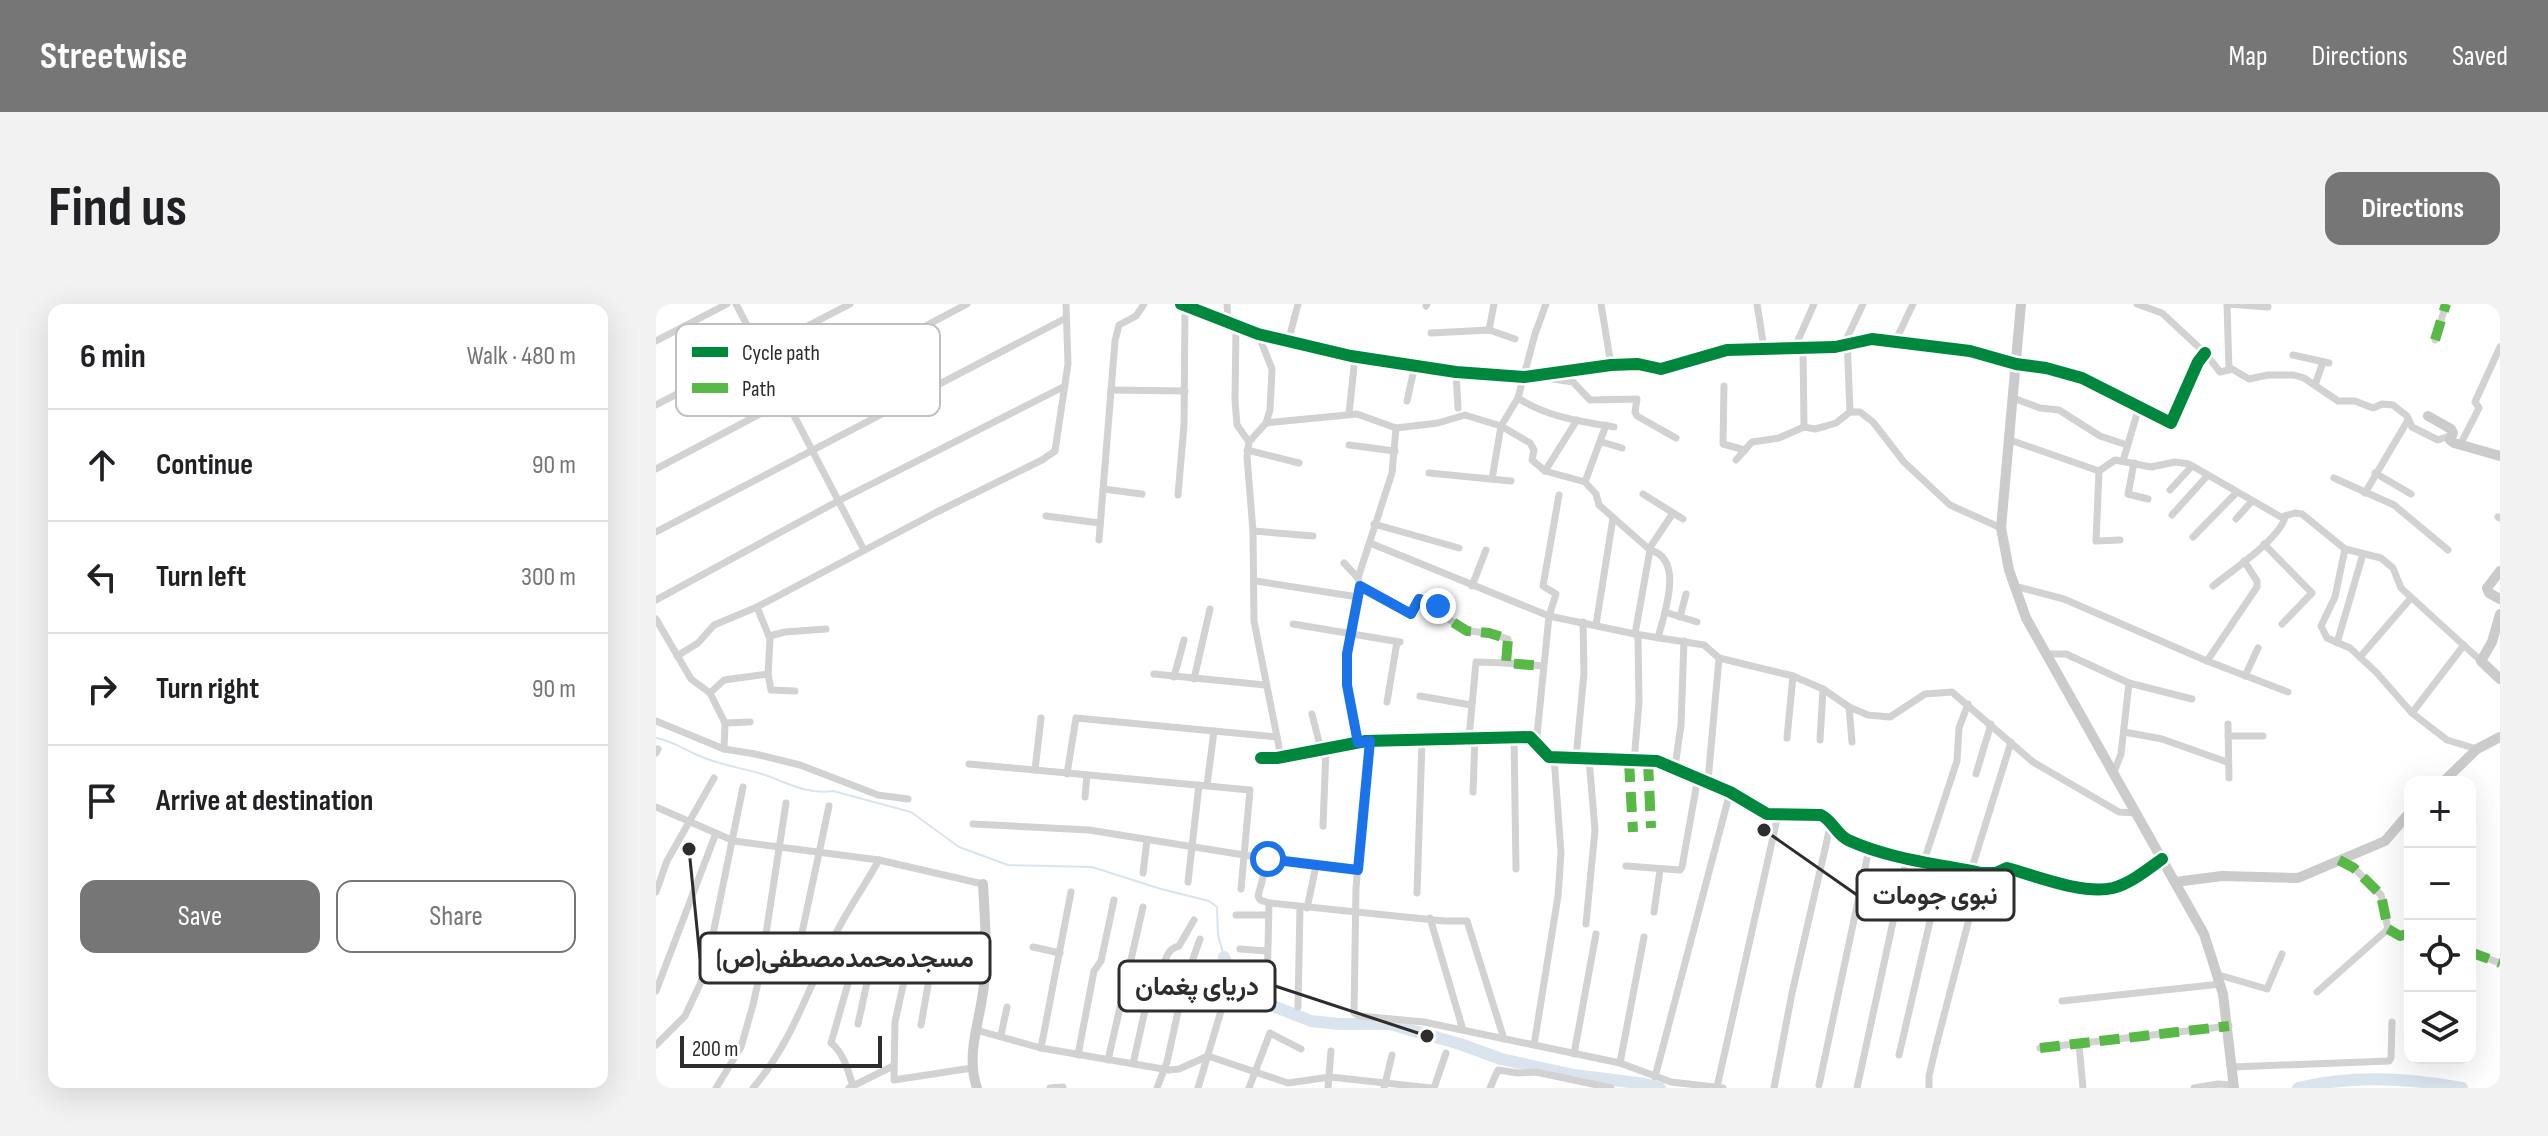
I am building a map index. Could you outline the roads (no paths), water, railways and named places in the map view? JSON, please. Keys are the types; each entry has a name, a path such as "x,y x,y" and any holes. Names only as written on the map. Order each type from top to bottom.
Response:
{"street":[{"path":"689,324 727,304"},
{"path":"736,304 746,324"},
{"path":"812,324 850,304"},
{"path":"929,324 967,304"},
{"path":"677,656 698,643 714,625 757,607 1055,451 1068,364 1066,304"},
{"path":"1099,540 1119,325 1136,316 1144,304"},
{"path":"1227,304 1232,326 1237,425 1248,446 1256,581 1254,621 1281,757"},
{"path":"1288,342 1298,304"},
{"path":"1489,330 1494,304"},
{"path":"1492,479 1501,426 1518,398 1546,304"},
{"path":"1601,304 1611,365"},
{"path":"1757,304 1764,348"},
{"path":"1804,427 1799,347 1814,304"},
{"path":"1850,412 1848,344 1850,331 1863,304"},
{"path":"1895,342 1913,304"},
{"path":"2021,304 2001,528 2014,586 2026,618 2204,934 2220,979 2229,1026 2234,1087 2218,1084 2194,1088"},
{"path":"2137,304 2162,313 2205,353 2217,370 2237,370 2249,379 2294,375 2338,401 2355,401 2373,408 2382,404 2393,405 2403,411 2412,427 2434,439 2453,433 2428,416"},
{"path":"2229,370 2227,304 2268,307"},
{"path":"2435,340 2446,304"},
{"path":"1178,495 1185,391 1183,305 1258,334 1355,357 1456,372 1524,377 1611,365 1638,364 1661,369 1727,350 1848,344 1872,339 1970,351 2016,364 2046,368 2082,378 2173,422 2198,362 2205,353"},
{"path":"940,384 1066,318"},
{"path":"1431,333 1489,330 1515,339"},
{"path":"656,341 676,331"},
{"path":"1248,446 1266,423 1270,410 1272,369 1258,334"},
{"path":"2460,445 2479,408 2475,402 2500,347"},
{"path":"2293,355 2326,362 2315,385"},
{"path":"1349,414 1355,357"},
{"path":"1407,401 1415,365"},
{"path":"1456,372 1458,408"},
{"path":"1551,373 1553,379 1573,382 1590,400 1637,399 1635,414 1676,438"},
{"path":"656,600 838,501 1065,386"},
{"path":"1724,386 1723,444 1745,450"},
{"path":"1111,390 1185,391"},
{"path":"656,405 676,395"},
{"path":"1518,398 1539,412 1610,426 1585,482"},
{"path":"2013,398 2040,408 2059,410 2100,436 2127,445"},
{"path":"2123,461 2139,407"},
{"path":"1736,460 1752,442 1779,438 1804,427 1815,429 1826,426 1836,423 1850,412 1860,412 1873,422 1904,462 1950,505 2001,528"},
{"path":"1266,423 1349,414 1379,420 1396,428 1438,423 1465,415 1501,426 1530,443 1534,450 1532,460 1545,471 1585,482 1596,494 1599,505 1667,561 1669,591 1658,638"},
{"path":"656,469 757,416"},
{"path":"793,416 864,550"},
{"path":"656,532 880,416"},
{"path":"1545,471 1577,420"},
{"path":"2365,493 2408,420"},
{"path":"1358,743 1347,685 1347,654 1359,582 1374,524 1392,473 1396,428"},
{"path":"2449,436 2450,440 2460,445 2500,456"},
{"path":"2010,440 2099,471"},
{"path":"1602,442 1622,448"},
{"path":"1349,445 1395,451"},
{"path":"1248,446 1299,463"},
{"path":"2120,540 2096,541 2099,471 2112,461 2151,467 2175,462 2192,466 2285,517 2302,514 2345,549 2376,556 2393,568 2401,588 2411,598 2500,679"},
{"path":"2134,463 2128,495 2148,499"},
{"path":"2170,490 2192,466"},
{"path":"1429,473 1511,481"},
{"path":"2375,473 2411,494"},
{"path":"2172,515 2208,475"},
{"path":"2334,478 2394,505 2448,550"},
{"path":"1103,489 1142,494"},
{"path":"2193,537 2237,492"},
{"path":"1643,494 1683,519"},
{"path":"1536,745 1549,616 1556,594 1543,586 1559,495"},
{"path":"2236,519 2252,501"},
{"path":"1634,762 1640,662 1638,637 1635,634 1650,550 1673,513"},
{"path":"1046,516 1100,523"},
{"path":"2213,586 2264,544 2283,525 2285,517"},
{"path":"1596,625 1613,518"},
{"path":"1374,524 1459,548"},
{"path":"1253,531 1313,536"},
{"path":"1370,543 1549,616 1704,645 1719,658 1793,676 1868,715 1890,717 1925,694 1952,692 2033,762 2119,812 2135,813"},
{"path":"2264,544 2312,593 2282,624"},
{"path":"2345,549 2335,597 2321,626 2327,638 2350,648 2412,713 2447,740 2477,749"},
{"path":"1472,586 1486,550"},
{"path":"2337,643 2363,554"},
{"path":"2207,661 2258,584 2244,561"},
{"path":"1344,563 1359,582 1411,614 1419,599 1438,606 1451,621 1467,631 1508,639 1506,663"},
{"path":"2500,571 2487,588 2489,593 2500,599"},
{"path":"1256,581 1358,597"},
{"path":"2014,586 2064,599 2207,661 2288,692"},
{"path":"1680,617 1686,594"},
{"path":"2360,657 2411,598"},
{"path":"757,607 769,636 768,674 771,690 795,691"},
{"path":"1194,679 1210,609"},
{"path":"1665,612 1697,622"},
{"path":"2481,661 2492,642 2500,614"},
{"path":"656,619 691,679 710,693 725,723 724,749"},
{"path":"1576,758 1584,673 1583,622"},
{"path":"1293,624 1399,642 1387,702"},
{"path":"769,636 826,629"},
{"path":"1174,677 1184,640"},
{"path":"1675,767 1681,725 1684,641"},
{"path":"2412,713 2464,645"},
{"path":"2245,676 2258,648"},
{"path":"2046,654 2066,654 2129,683 2192,699"},
{"path":"1708,781 1719,658"},
{"path":"1473,792 1471,705 1476,662 1543,666"},
{"path":"710,693 724,680 768,674"},
{"path":"1154,674 1265,685"},
{"path":"1787,738 1793,676"},
{"path":"2114,772 2121,754 2129,683"},
{"path":"1820,740 1823,689"},
{"path":"1420,696 1471,705"},
{"path":"1924,861 1957,761 1959,728 1968,704"},
{"path":"1849,707 1852,742"},
{"path":"1312,714 1324,749 1323,826"},
{"path":"1035,770 1041,718"},
{"path":"1067,774 1076,718 1277,737"},
{"path":"656,721 724,749 800,765 878,795 908,799"},
{"path":"725,723 750,722"},
{"path":"1976,774 1991,724"},
{"path":"2228,724 2229,778"},
{"path":"1188,882 1214,731"},
{"path":"2124,732 2162,739 2227,762"},
{"path":"2228,736 2263,736"},
{"path":"1514,737 1516,869"},
{"path":"1261,758 1370,741 1530,737 1549,757 1657,761 1708,781 1767,814 1821,815 1844,838 1869,849 1981,873 1996,873 2007,868 2089,890 2113,888 2140,875 2162,859"},
{"path":"2449,776 2477,749 2500,737"},
{"path":"1417,893 1422,740"},
{"path":"1370,741 1358,870 1354,1013 1424,1022 1620,1063 1671,1082 1720,1087 1778,815"},
{"path":"1971,871 2011,742"},
{"path":"1534,1045 1560,867 1561,836 1554,757"},
{"path":"1586,924 1595,830 1589,759"},
{"path":"969,764 1250,790 1241,889"},
{"path":"1085,797 1087,775"},
{"path":"1626,866 1680,870 1698,777"},
{"path":"656,892 667,861 714,778"},
{"path":"656,1045 685,1016 701,982 743,787"},
{"path":"1655,1077 1730,792"},
{"path":"716,1088 741,1047 753,1005 786,803"},
{"path":"819,970 797,963 829,806"},
{"path":"656,807 731,839 879,860 983,884 986,955 972,1068 977,1088"},
{"path":"2175,882 2222,876 2298,878 2385,841 2404,819"},
{"path":"1774,1088 1831,823"},
{"path":"973,824 1089,830 1193,848 1358,870"},
{"path":"656,991 716,833"},
{"path":"1143,873 1147,840"},
{"path":"1819,1085 1869,849"},
{"path":"1857,1088 1907,857"},
{"path":"1268,859 1258,899 1269,903 1465,920 1470,923 1504,1039"},
{"path":"753,1088 778,1056 834,936 879,860"},
{"path":"2339,860 2354,868 2381,895 2388,929 2400,936 2404,935"},
{"path":"1899,1055 1943,865"},
{"path":"1298,1007 1304,908 1316,866"},
{"path":"1654,912 1660,870"},
{"path":"1929,1088 1936,1046 1981,873"},
{"path":"1041,1048 1071,892"},
{"path":"1078,1055 1094,971 1101,961 1114,900"},
{"path":"1267,990 1269,903"},
{"path":"1108,1060 1143,907"},
{"path":"1236,915 1268,915"},
{"path":"1430,918 1463,1030"},
{"path":"1161,979 1168,952 1172,947 1179,946 1194,920"},
{"path":"2317,992 2388,929"},
{"path":"1574,1054 1596,934"},
{"path":"834,936 859,945 986,955"},
{"path":"1620,1063 1644,937"},
{"path":"1157,1088 1184,984 1200,939"},
{"path":"859,945 831,1043 844,1061 851,1087 893,1066"},
{"path":"858,1024 875,946"},
{"path":"1033,947 1060,953"},
{"path":"911,949 895,1022 894,1080 972,1068"},
{"path":"1240,949 1267,951"},
{"path":"921,1025 934,951"},
{"path":"2062,1001 2220,979 2267,989 2282,954"},
{"path":"2476,954 2500,963"},
{"path":"1247,970 1267,972"},
{"path":"1133,1064 1152,979 1184,984"},
{"path":"1198,1088 1224,1001 1231,990"},
{"path":"1001,1035 1007,1007"},
{"path":"2232,1067 2389,1061 2392,1022"},
{"path":"2040,1048 2229,1026"},
{"path":"976,1030 1041,1048 1164,1069 1179,1069 1208,1056 1298,1085 1330,1077 1433,1088 1446,1053"},
{"path":"1249,1088 1270,1033 1301,1049"},
{"path":"2079,1045 2083,1088"},
{"path":"1328,1088 1331,1051"},
{"path":"1385,1085 1392,1055"},
{"path":"1490,1088 1498,1070 1536,1072 1584,1085 1611,1088"},
{"path":"1050,1088 1063,1087"}],"waterway":[{"path":"656,738 709,760 797,787 833,791 911,812 959,847 1008,865 1092,867 1209,901 1217,907 1218,935 1224,957"},
{"path":"1224,957 1233,981 1258,1000 1311,1021 1390,1024 1501,1059 1574,1075 1660,1088"},
{"path":"2298,1088 2339,1081 2380,1079 2462,1088"}],"place":[{"name":"نبوی جومات","path":"1764,830"},
{"name":"مسجدمحمدمصطفی(ص)","path":"689,849"},
{"name":"دریای پغمان","path":"1427,1036"}]}
